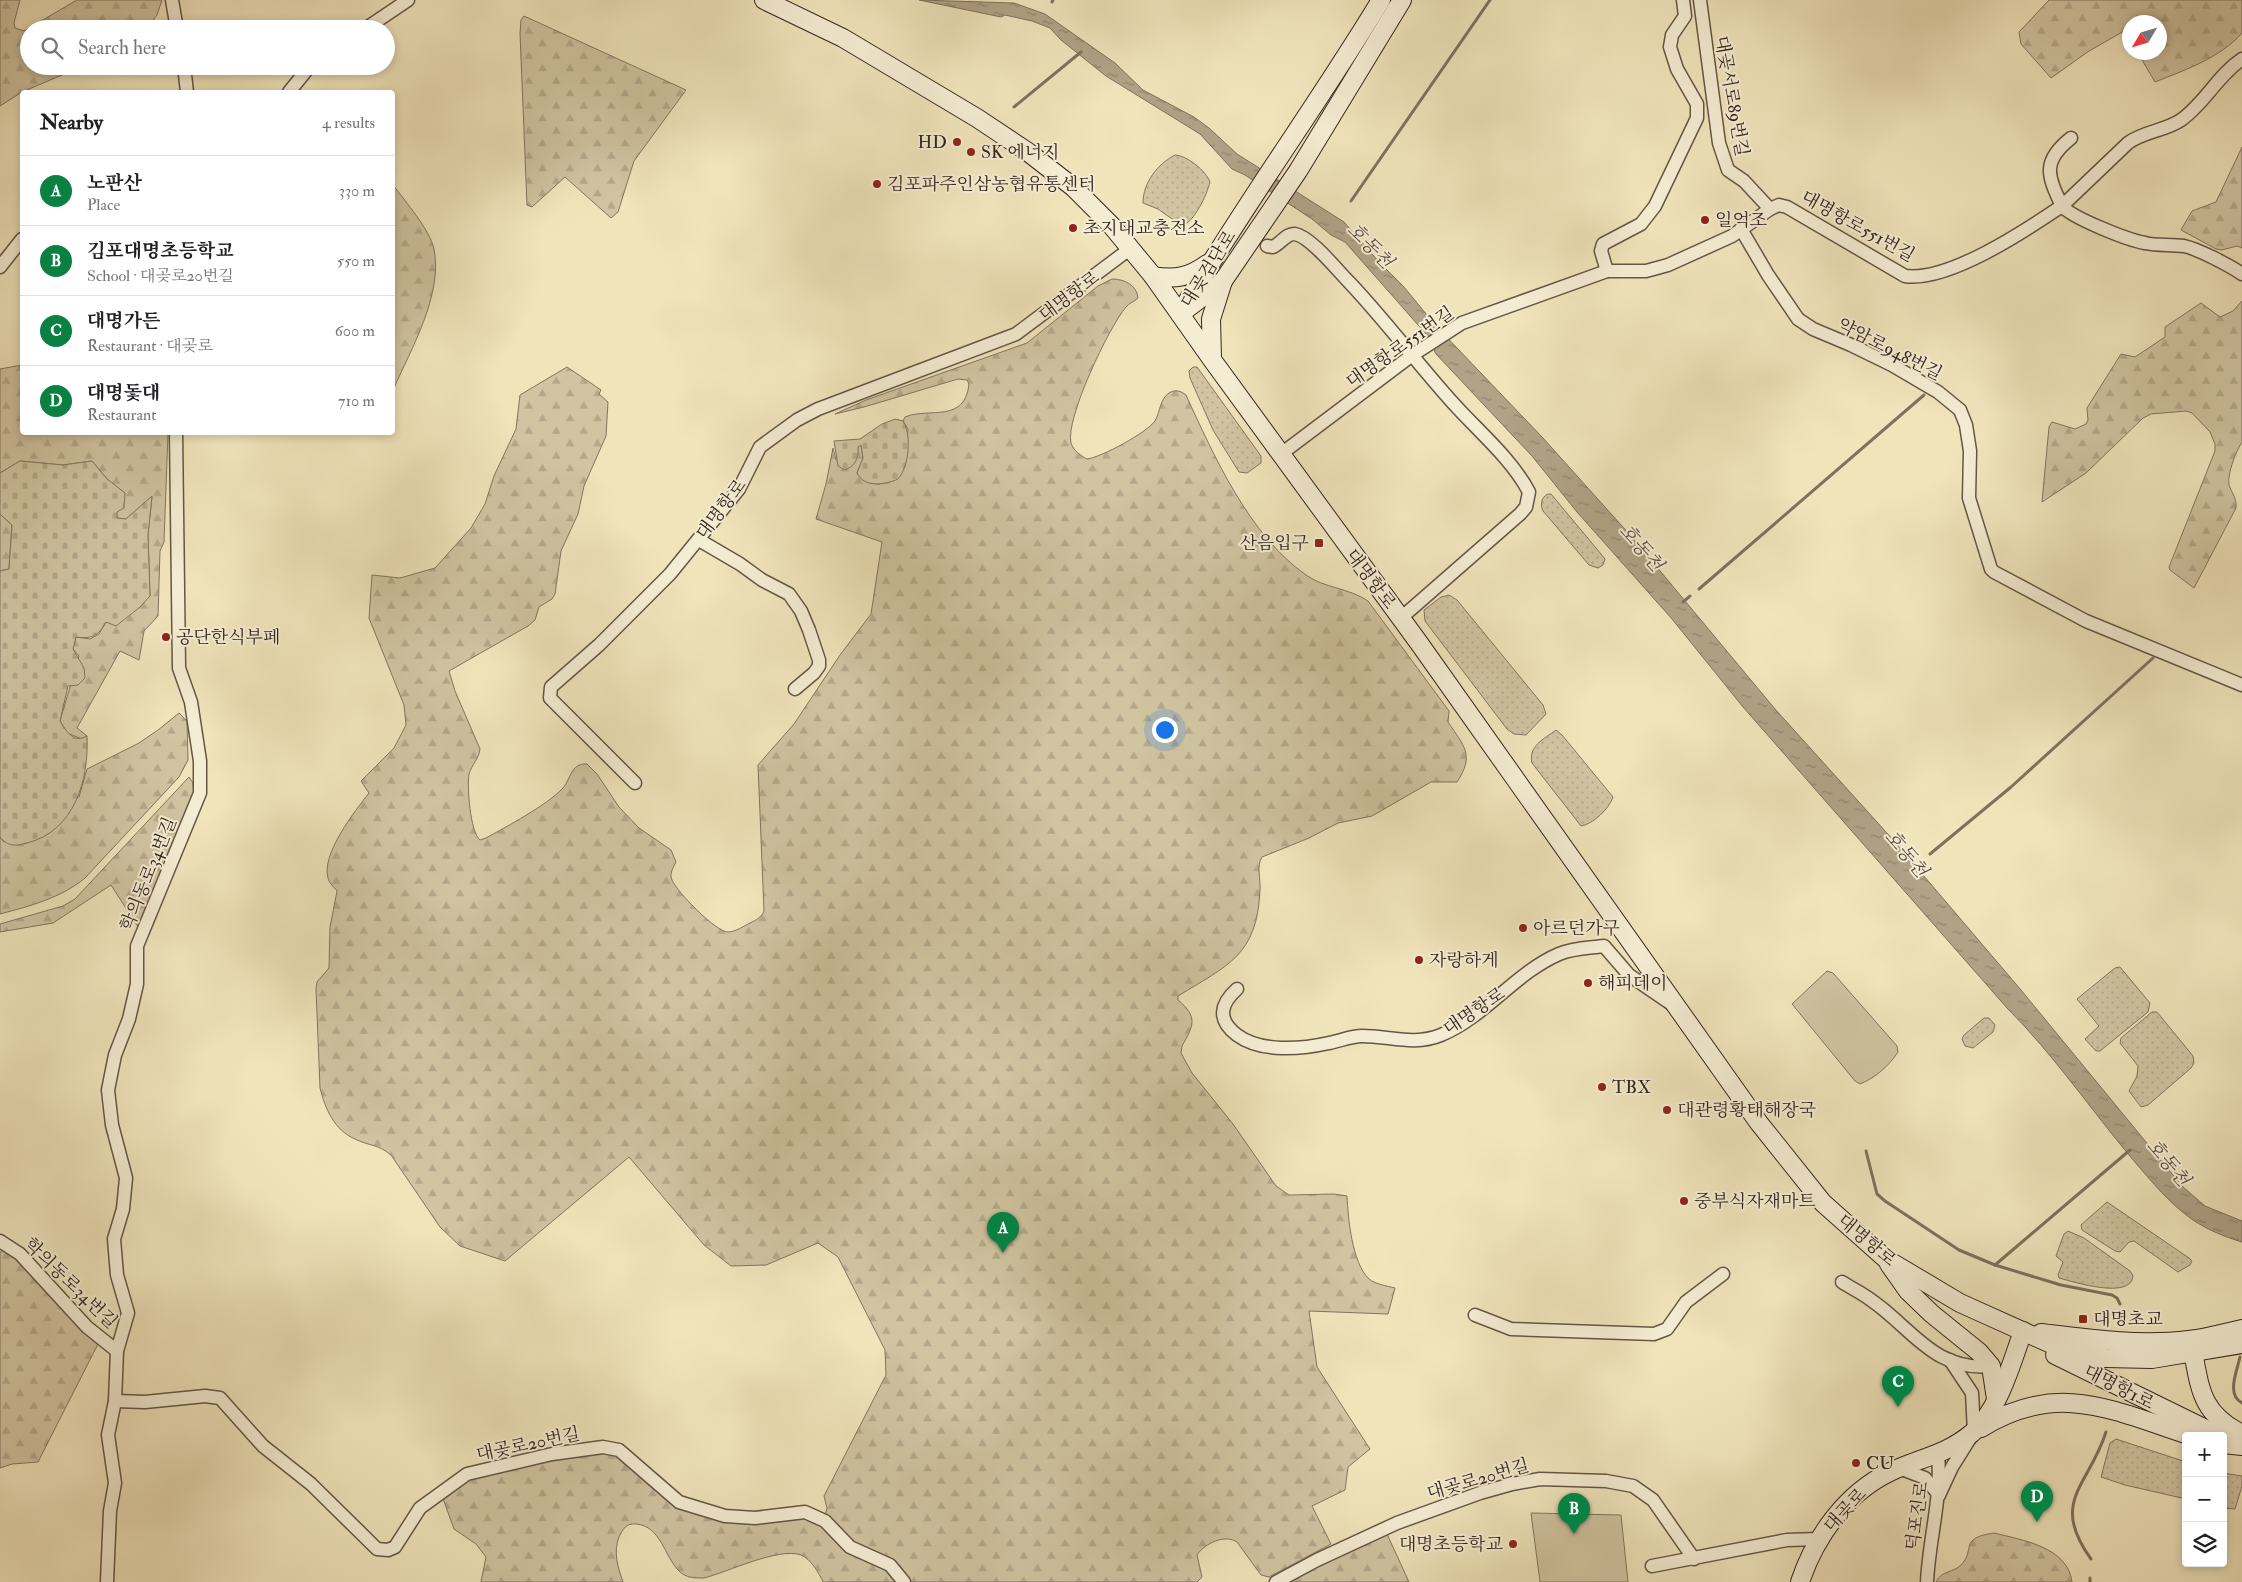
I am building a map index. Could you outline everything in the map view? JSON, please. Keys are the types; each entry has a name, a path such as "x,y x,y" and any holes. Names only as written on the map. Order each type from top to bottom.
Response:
{"main road":[{"name":"대명항로","path":"764,0 844,38 977,118 1028,152 1073,187 1131,248 1400,618 1760,1123 1823,1203 1886,1259 1960,1303 2023,1331 2117,1342 2192,1346 2242,1344"},
{"name":"대곶검단로","path":"1180,314 1210,263 1279,160 1381,0"},
{"name":"대곶검단로","path":"1180,314 1223,281 1298,171 1402,0"},
{"path":"1153,276 1180,278 1191,275 1210,263"},
{"path":"1213,361 1211,319 1223,281"},
{"path":"1886,1259 1908,1291 1932,1314 1974,1347 1991,1366 1996,1400"},
{"name":"대명항로","path":"2192,1346 2242,1329"},
{"name":"대곶로","path":"1800,1582 1818,1539 1839,1513 1869,1484 1899,1468 1938,1455 1974,1432 1996,1400 2023,1331"},
{"name":"대명항1로","path":"2023,1331 2041,1348 2212,1432"},
{"path":"2192,1346 2201,1387 2210,1410 2218,1420 2242,1434"},
{"path":"1974,1432 2014,1409 2045,1402 2075,1403 2108,1408 2182,1433"},
{"path":"2227,1439 2242,1445"},
{"path":"2227,1444 2242,1445"}],"street":[{"path":"172,0 175,20"},
{"path":"378,20 408,0"},
{"path":"1607,271 1601,251 1603,244 1641,224 1656,206 1697,118 1697,104 1678,69 1670,47 1672,35 1685,16 1683,0"},
{"name":"대곶서로89번길","path":"1700,0 1704,40 1722,152 1728,170 1744,181 1770,209"},
{"name":"대명항로551번길","path":"1281,454 1414,355 1455,328 1487,312 1580,282 1607,271 1646,271 1668,265 1732,236 1770,209 1779,205 1787,207 1900,273 1912,277 1942,271 1963,263 2009,239 2062,206 2128,143 2140,135 2173,124 2187,115 2226,72 2242,59"},
{"path":"185,75 187,90"},
{"path":"292,90 303,75"},
{"path":"2071,138 2057,150 2051,161 2052,177 2062,206 2074,216 2134,240 2151,244 2190,248 2226,264 2242,274"},
{"name":"약암로948번길","path":"1741,229 1768,275 1798,319 1812,329 1852,345 1892,366 1938,392 1960,410 1966,426 1970,450 1969,498 1991,569 1994,572 2086,621 2242,684"},
{"path":"1268,246 1274,247 1287,236 1294,234 1302,237 1353,287 1414,355"},
{"path":"0,267 20,242"},
{"name":"대명항로","path":"635,783 550,698 549,692 551,687 648,598 698,540 739,489 760,447 785,428 818,409 1016,334 1131,248"},
{"name":"대명항로","path":"1400,618 1520,514 1529,500 1529,492 1514,470 1414,355"},
{"name":"학의동로34번길","path":"107,1582 110,1511 115,1482 108,1435 115,1401 117,1351 128,1313 117,1274 114,1239 123,1209 126,1178 112,1125 108,1090 114,1055 130,1019 137,984 137,946 200,793 200,761 191,702 179,668 176,435"},
{"path":"698,540 740,564 762,580 783,590 798,606 819,660 819,666 814,673 795,689"},
{"name":"대명항로","path":"1238,989 1225,1002 1222,1010 1224,1017 1235,1034 1257,1045 1307,1046 1362,1036 1421,1041 1456,1027 1548,960 1570,951 1604,946 1621,968 1639,984 1678,1008"},
{"name":"학의동로34번길","path":"0,1241 20,1254 87,1327 117,1351"},
{"path":"1475,1315 1511,1329 1654,1334 1667,1329 1686,1302 1723,1274"},
{"path":"1842,1282 1871,1300 1928,1348 1950,1360 1978,1367 1991,1366"},
{"path":"1899,1468 1925,1478 1939,1495 1952,1467 1974,1432 1972,1393 1950,1360"},
{"name":"대곶로20번길","path":"115,1401 145,1402 205,1396 220,1398 263,1446 311,1484 377,1548 388,1550 395,1547 420,1508 467,1474 552,1454 603,1447 619,1450 679,1502 724,1516 755,1518 805,1512 825,1521 850,1547 890,1565 904,1582"},
{"name":"덕포진로","path":"1927,1582 1928,1562 1939,1495 1938,1455"},
{"name":"대곶로20번길","path":"1276,1582 1316,1560 1397,1523 1488,1491 1540,1479 1606,1481 1633,1486 1653,1500 1694,1559"},
{"path":"1652,1566 1787,1540 1818,1539"}],"green space":[{"path":"0,0 20,0 14,23 15,28 20,30 20,75 62,75 27,90 20,90 20,93 0,106"},
{"path":"77,0 162,0 157,15 153,20 43,20"},
{"path":"2049,0 2242,0 2242,33 2233,42 2223,50 2190,68 2155,82 2142,60 2167,60 2167,15 2122,15 2122,32 2089,51 2051,78 2021,44 2019,32"},
{"path":"524,16 686,90 634,161 618,212 611,218 565,177 532,207 527,205 520,33 521,20"},
{"path":"2242,147 2242,248 2237,246 2222,250 2216,249 2181,230 2192,211 2216,202"},
{"path":"1175,155 1185,158 1196,165 1205,173 1210,182 1203,201 1195,214 1182,226 1158,209 1143,203 1146,188 1153,174 1163,163"},
{"path":"395,188 428,233 434,249 436,267 434,285 424,321 395,386"},
{"path":"1112,279 1121,280 1132,286 1138,298 1127,306 1109,333 1090,374 1081,395 1071,431 1073,448 1087,459 1113,449 1143,432 1155,421 1162,402 1169,393 1178,391 1186,395 1235,493 1267,539 1306,575 1321,583 1353,593 1368,601 1449,711 1448,722 1463,744 1465,751 1465,765 1457,782 1431,782 1372,816 1338,823 1309,838 1262,857 1259,865 1260,890 1258,912 1253,930 1246,944 1237,956 1225,966 1178,996 1178,1000 1189,1011 1191,1016 1191,1027 1182,1046 1181,1053 1192,1073 1233,1124 1276,1186 1289,1195 1334,1194 1347,1196 1352,1240 1363,1272 1372,1281 1395,1288 1388,1314 1309,1311 1317,1367 1370,1449 1348,1467 1345,1490 1312,1506 1331,1544 1269,1577 1261,1575 1237,1542 1221,1539 1205,1547 1197,1555 1202,1577 1197,1582 823,1582 817,1571 805,1557 791,1553 753,1561 704,1578 687,1576 674,1565 657,1536 651,1530 644,1526 633,1524 624,1529 619,1537 616,1548 619,1571 623,1582 481,1582 486,1557 476,1544 454,1529 441,1493 467,1474 504,1465 619,1450 679,1502 725,1516 805,1512 824,1520 827,1508 824,1496 886,1375 885,1350 838,1257 818,1243 766,1265 731,1266 704,1245 629,1157 505,1261 460,1246 440,1227 391,1155 378,1147 348,1135 341,1130 332,1118 320,1088 316,989 317,982 329,968 330,927 337,891 329,880 327,868 329,857 341,833 369,793 361,781 394,748 406,725 404,705 369,618 372,575 400,578 435,568 471,528 485,504 494,476 516,429 520,395 567,367 601,390 599,394 608,402 606,436 584,486 578,514 561,551 555,594 552,599 539,607 535,620 528,626 449,671 455,691 480,749 470,770 468,780 474,828 480,840 504,828 537,809 562,789 577,766 587,764 597,774 619,807 639,828 671,850 676,862 671,878 675,886 689,902 715,926 728,932 736,930 758,919 764,911 758,765 794,724 840,655 871,614 882,542 816,519 826,484 833,448 836,460 861,445 863,458 857,473 861,479 867,482 880,484 905,467 908,429 903,421 905,417 914,414 944,412 961,405 969,384 967,380 958,379 835,414 866,400 1027,343 1098,286"},
{"path":"2242,301 2242,442 2232,463 2229,475 2229,485 2235,499 2236,508 2194,588 2170,570 2169,567 2215,451 2215,444 2210,432 2192,413 2186,411 2151,414 2143,418 2086,473 2042,502 2049,427 2052,422 2075,429 2086,424 2088,420 2087,408 2121,354 2135,357 2165,337 2165,327 2201,303 2220,317 2233,311"},
{"path":"20,365 20,435 168,435 164,542 160,551 158,616 144,631 139,660 120,651 77,728 87,736 82,739 67,733 60,721 79,656 73,649 76,637 90,639 99,634 106,622 150,596 148,535 152,497 126,519 117,518 116,512 125,493 107,479 92,461 63,465 20,461 0,473 0,369"},
{"path":"1193,367 1197,367 1261,456 1261,463 1247,473 1239,472 1213,430 1190,378 1189,371"},
{"path":"895,419 903,421 908,434 907,459 902,474 898,479 887,483 875,484 860,478 857,473 863,458 861,445 858,447 856,462 851,467 844,470 838,466 834,441 860,439 882,424"},
{"path":"20,461 63,465 92,461 107,479 125,493 124,508 117,512 117,518 126,519 152,496 148,535 150,596 140,607 116,626 106,622 94,636 76,637 73,649 84,668 85,678 78,685 68,686 60,721 74,737 82,738 87,736 87,752 82,786 68,815 57,827 43,837 16,845 6,843 0,837 0,571 9,569 12,525 0,514 0,473"},
{"path":"1548,494 1551,494 1605,559 1603,565 1598,568 1589,565 1543,511 1542,501"},
{"path":"0,514 12,525 9,569 0,571"},
{"path":"1449,595 1457,600 1543,705 1546,714 1526,735 1514,734 1507,729 1425,621 1424,610 1441,597"},
{"path":"179,713 187,721 188,760 179,777 85,878 76,885 55,896 0,914 0,837 4,842 79,797 87,769 139,743"},
{"path":"1556,730 1613,797 1604,811 1586,825 1581,826 1532,763 1531,757 1535,747"},
{"path":"189,777 193,783 194,794 140,930 111,885 53,923 0,932 0,924 63,906 75,899"},
{"path":"2120,967 2150,1003 2148,1012 2100,1051 2096,1051 2085,1039 2099,1026 2077,999 2115,968"},
{"path":"1827,971 1833,973 1897,1046 1898,1052 1886,1067 1860,1084 1855,1081 1792,1004"},
{"path":"2152,1012 2157,1012 2193,1056 2194,1063 2191,1068 2148,1105 2141,1107 2129,1091 2137,1076 2138,1066 2120,1043 2121,1038"},
{"path":"1984,1018 1989,1018 1995,1025 1993,1032 1973,1048 1965,1046 1962,1039 1964,1035"},
{"path":"2107,1202 2189,1258 2192,1261 2190,1265 2178,1272 2134,1241 2129,1242 2120,1252 2115,1251 2082,1230 2081,1225"},
{"path":"2068,1231 2084,1238 2130,1271 2133,1276 2130,1283 2123,1287 2101,1288 2059,1278 2058,1275 2063,1262 2056,1256 2064,1234"},
{"path":"4,1247 20,1260 99,1342 38,1462 12,1464 0,1468 0,1253"},
{"path":"2116,1439 2182,1461 2182,1498 2125,1485 2101,1477 2110,1443"},
{"path":"2227,1474 2242,1476 2242,1486 2235,1509 2227,1508"},
{"path":"1531,1513 1621,1515 1628,1582 1540,1582"},
{"path":"1994,1533 2030,1542 2053,1553 2069,1570 2072,1582 1936,1582 1941,1575 1961,1565 1965,1560 1972,1541 1983,1535"},
{"path":"1387,1534 1409,1582 1288,1582 1297,1576"}],"water":[{"path":"919,0 1014,3 1045,14 1115,63 1143,90 1194,117 1237,154 1344,222 1404,287 1436,326 1543,438 1631,536 1775,709 1895,842 2021,990 2183,1187 2205,1206 2242,1221 2242,1242 2217,1233 2193,1220 2169,1200 2155,1185 2118,1142 2041,1045 1743,707 1672,619 1577,512 1532,456 1436,354 1426,334 1345,242 1331,235 1312,219 1245,175 1232,169 1200,134 1106,76 1061,40 1050,28 1032,21 1005,15 1001,17"}],"waterway":[{"path":"1351,201 1490,0"},
{"path":"1014,107 1081,52"},
{"path":"1699,589 1924,395"},
{"path":"1683,602 1690,596"},
{"name":"호동천","path":"1930,854 2011,787 2153,658"},
{"name":"호동천","path":"1913,869 1920,863"},
{"path":"1866,1151 1877,1194 1959,1250 1995,1265 2130,1150"},
{"path":"1995,1265 2061,1285 2112,1295 2117,1298 2120,1304"},
{"path":"2240,1357 2234,1389 2237,1399 2242,1403"},
{"path":"2091,1559 2079,1539 2073,1522 2073,1508 2076,1494 2099,1451 2106,1432"}],"place":[{"name":"HD","path":"957,142"},
{"name":"SK 에너지","path":"971,152"},
{"name":"김포파주인삼농협유통센터","path":"877,184"},
{"name":"일억조","path":"1705,220"},
{"name":"초지대교충전소","path":"1073,228"},
{"name":"산음입구","path":"1319,543"},
{"name":"공단한식부페","path":"166,637"},
{"name":"아르던가구","path":"1523,928"},
{"name":"자랑하게","path":"1419,960"},
{"name":"해피데이","path":"1588,983"},
{"name":"TBX","path":"1602,1087"},
{"name":"대관령황태해장국","path":"1667,1110"},
{"name":"중부식자재마트","path":"1684,1201"},
{"name":"노판산","path":"1003,1253"},
{"name":"대명초교","path":"2083,1319"},
{"name":"대명가든","path":"1898,1407"},
{"name":"CU","path":"1856,1463"},
{"name":"대명돛대","path":"2037,1522"},
{"name":"김포대명초등학교","path":"1574,1534"},
{"name":"대명초등학교","path":"1513,1544"}]}
